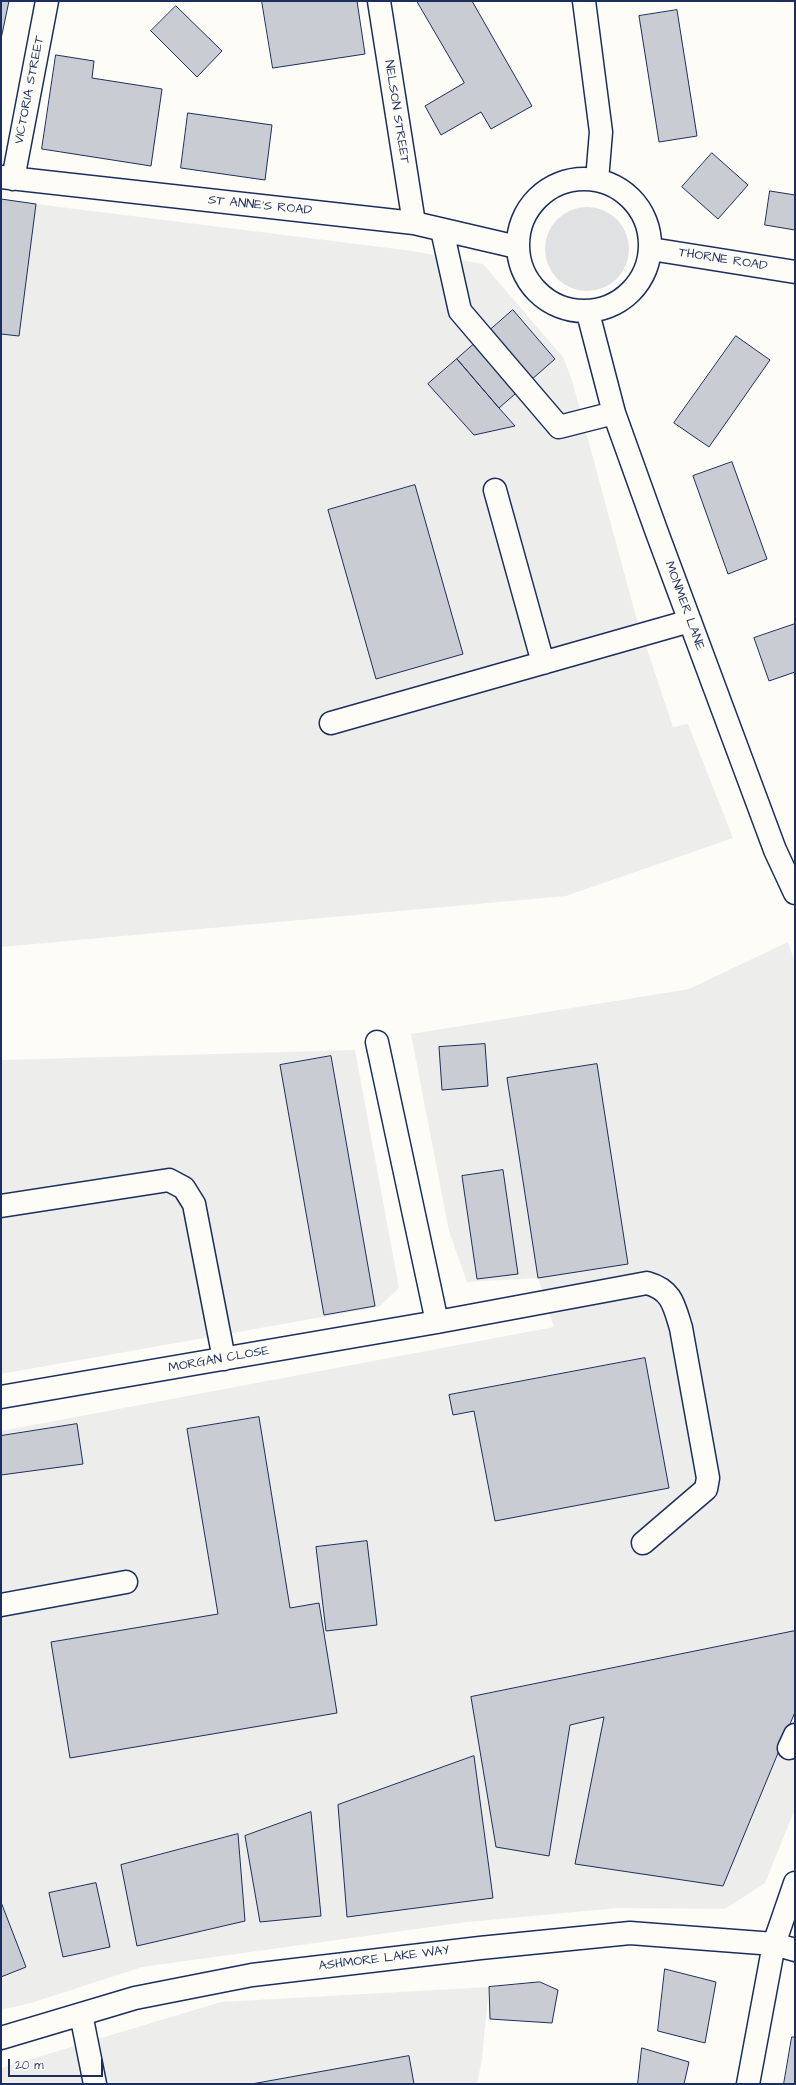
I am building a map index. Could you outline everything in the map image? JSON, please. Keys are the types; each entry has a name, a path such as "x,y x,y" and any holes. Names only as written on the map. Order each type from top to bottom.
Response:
{"street":[{"name":"VICTORIA STREET","path":"7,178 47,1"},
{"name":"NELSON STREET","path":"379,1 414,223"},
{"path":"584,1 601,132 598,180"},
{"name":"ST ANNE'S ROAD","path":"7,178 414,223 517,246"},
{"path":"574,179 598,180 618,188 636,203 647,224 651,249 648,264 637,286 611,307 588,313 556,307 537,294 528,284 519,264 517,246 520,224 538,197 556,184 574,179"},
{"path":"442,230 460,311 559,427 614,413"},
{"name":"THORNE ROAD","path":"651,249 795,272"},
{"name":"MONMER LANE","path":"588,313 614,413 775,850 795,893"},
{"path":"495,490 543,663"},
{"path":"331,723 690,621"},
{"path":"377,1042 437,1322"},
{"path":"1,1206 169,1180 184,1188 194,1204 224,1359"},
{"name":"MORGAN CLOSE","path":"1,1397 437,1322 647,1283 659,1286 668,1295 675,1307 682,1328 708,1478 706,1488 643,1543"},
{"path":"1,1605 126,1582"},
{"path":"748,2084 774,1944 795,1884"},
{"name":"ASHMORE LAKE WAY","path":"1,2038 135,1998 252,1975 488,1947 630,1933 774,1944 795,1950"},
{"path":"81,2014 95,2084"}],"shaded area":[{"path":"36,204 413,251 483,264 563,357 572,380 635,613 673,727 688,724 733,838 566,896 1,947 1,334 19,336"},
{"path":"587,207 595,208 610,214 622,226 628,241 628,257 622,272 610,284 595,290 587,291 579,290 564,284 552,272 546,257 545,249 546,241 552,226 564,214 579,208"},
{"path":"788,942 795,963 795,1809 765,1883 725,1909 619,1908 467,1922 142,1967 31,2003 1,2010 1,1431 554,1327 538,1278 467,1282 449,1231 411,1034 689,989"},
{"path":"355,1050 399,1288 379,1307 1,1374 1,1060"},
{"path":"489,1987 482,2059 477,2084 1,2084 1,2068 221,2002"}],"building":[{"path":"1,1 9,1 1,39"},
{"path":"262,1 357,1 365,54 273,68"},
{"path":"417,1 472,1 532,106 491,129 481,112 441,135 425,106 464,83"},
{"path":"176,6 222,51 197,77 151,31"},
{"path":"677,10 697,136 659,142 639,16"},
{"path":"56,55 94,61 92,78 162,89 151,166 42,149"},
{"path":"188,113 272,125 265,180 181,168"},
{"path":"712,153 748,185 718,219 682,187"},
{"path":"770,191 795,195 795,230 765,225"},
{"path":"1,199 36,204 19,336 1,334"},
{"path":"513,310 555,359 499,408 457,359"},
{"path":"736,336 770,360 709,447 674,423"},
{"path":"457,359 515,426 474,435 428,384"},
{"path":"732,462 767,559 728,574 693,476"},
{"path":"415,485 463,654 376,679 328,510"},
{"path":"795,624 795,672 769,681 754,638"},
{"path":"485,1044 488,1086 442,1090 439,1047"},
{"path":"331,1056 375,1306 324,1315 280,1065"},
{"path":"597,1064 628,1264 538,1278 507,1078"},
{"path":"503,1170 518,1274 477,1279 462,1176"},
{"path":"645,1358 669,1488 495,1521 474,1411 453,1415 449,1395"},
{"path":"259,1417 290,1608 319,1603 337,1713 70,1758 51,1642 218,1614 187,1429"},
{"path":"77,1424 83,1464 1,1475 1,1436"},
{"path":"367,1541 377,1625 326,1631 316,1547"},
{"path":"795,1631 795,1712 723,1886 575,1864 604,1717 570,1725 549,1856 496,1847 471,1697"},
{"path":"474,1756 493,1898 347,1917 338,1805"},
{"path":"311,1812 321,1916 260,1922 245,1836"},
{"path":"238,1834 245,1921 137,1946 121,1865"},
{"path":"96,1883 110,1947 63,1957 49,1893"},
{"path":"1,1902 26,1967 1,1977"},
{"path":"665,1969 716,1982 705,2043 658,2031"},
{"path":"540,1982 558,1990 552,2023 490,2019 489,1987"},
{"path":"792,2037 795,2037 795,2084 784,2084"},
{"path":"642,2048 689,2062 684,2084 638,2084"},
{"path":"409,2056 414,2084 252,2084"}]}
